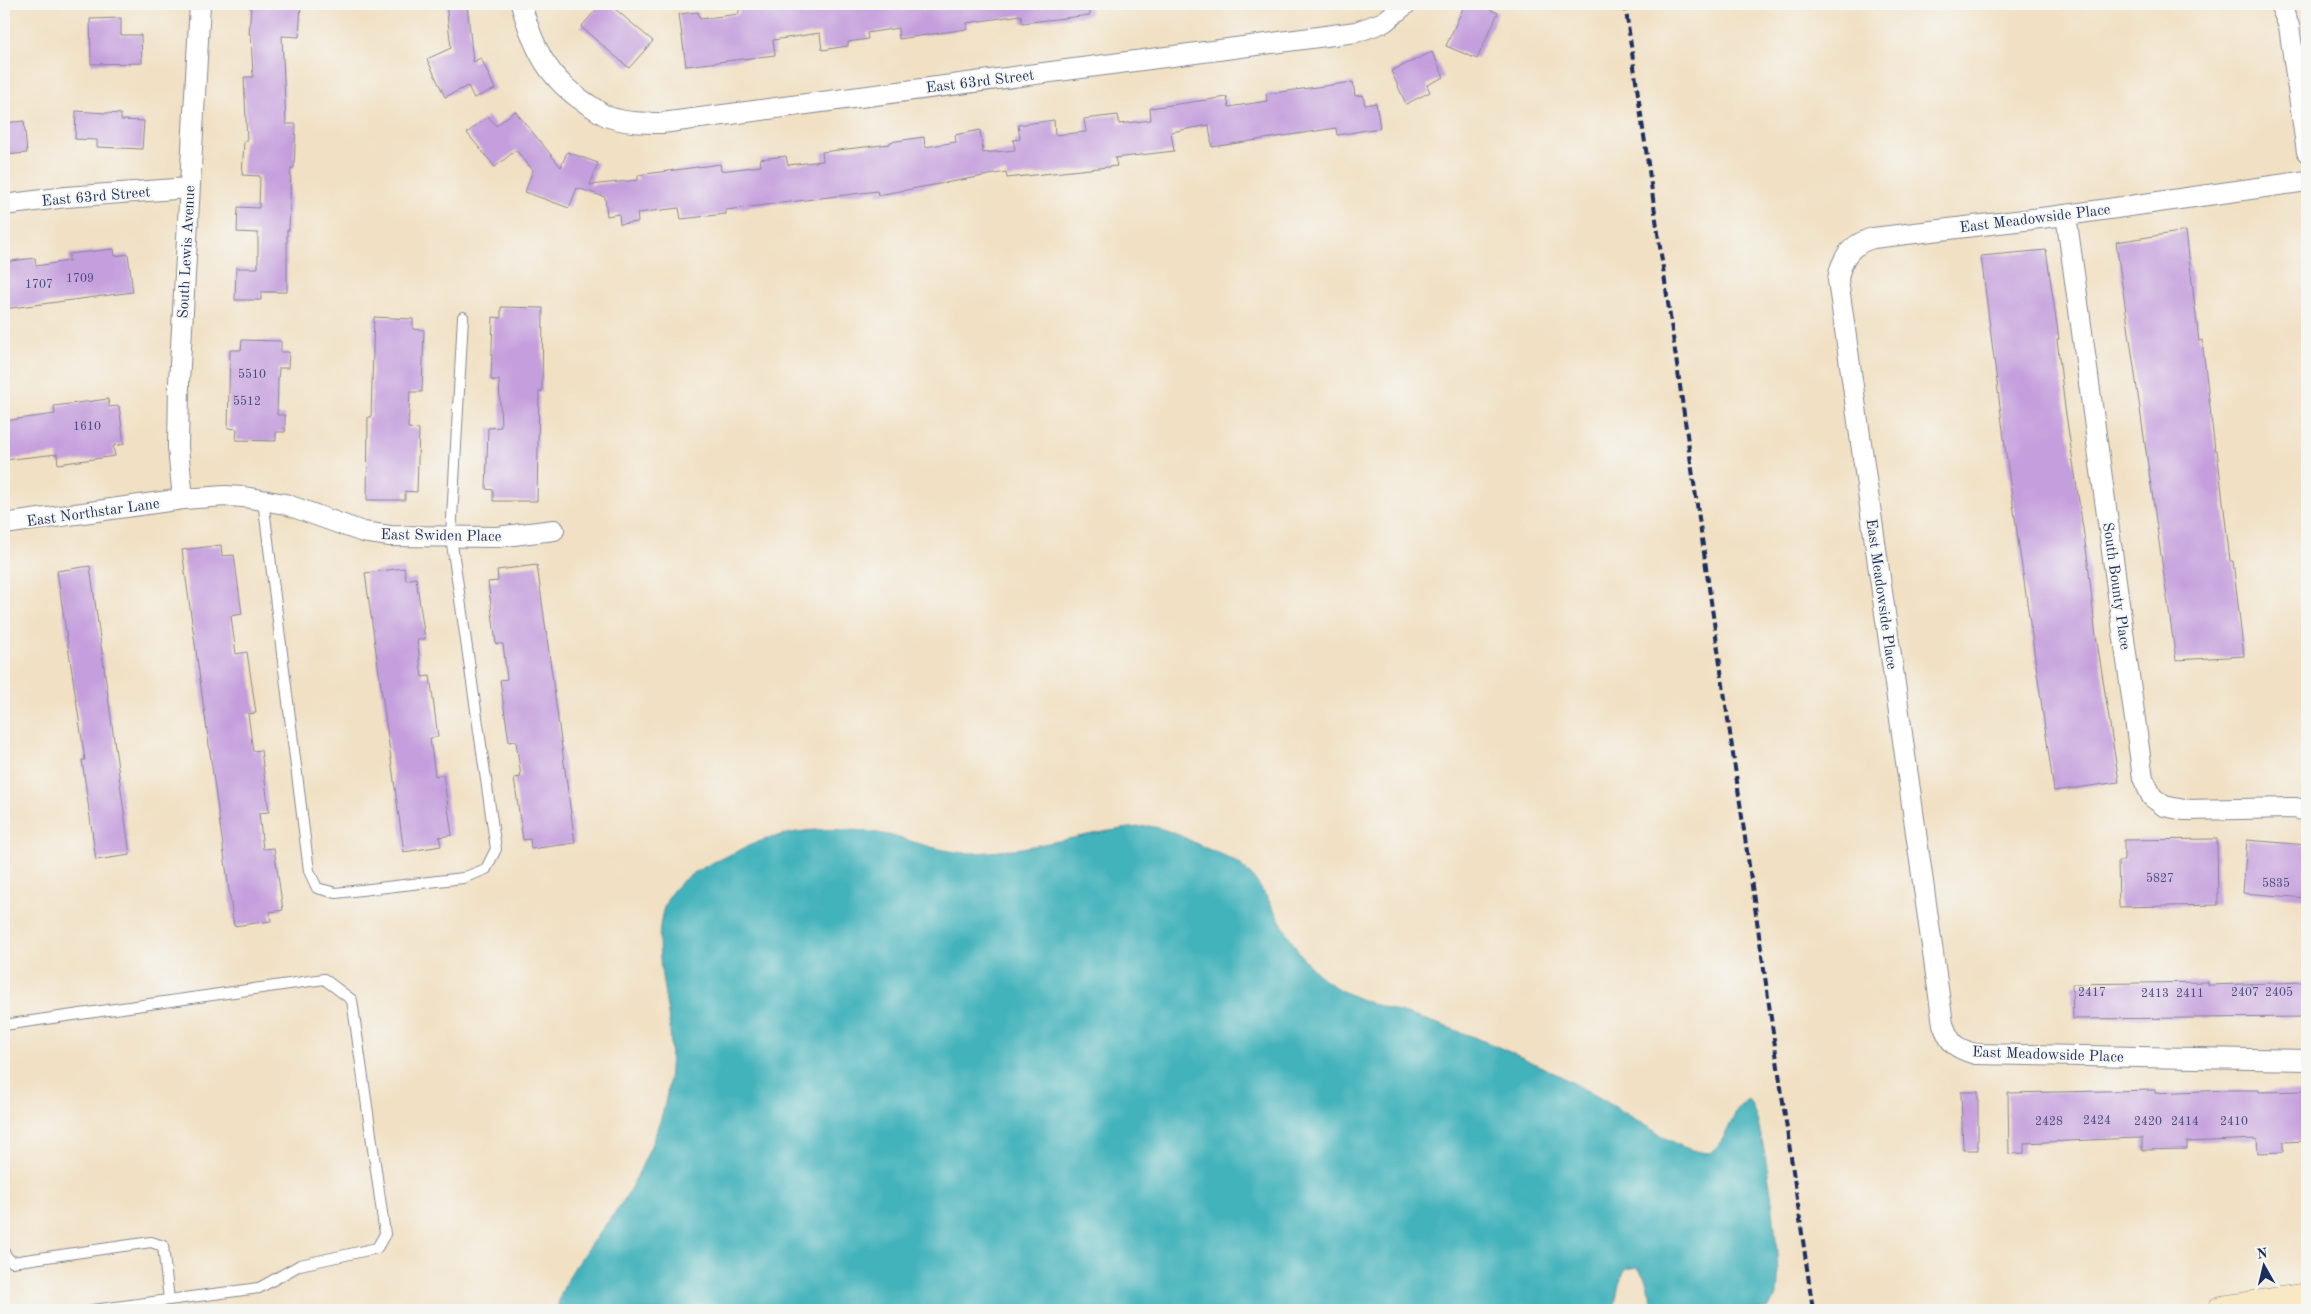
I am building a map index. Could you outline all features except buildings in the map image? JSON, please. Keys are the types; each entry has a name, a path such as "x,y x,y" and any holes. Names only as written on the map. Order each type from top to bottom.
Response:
{"main road":[{"path":"2228,1309 2307,1297"},
{"path":"2228,1309 2307,1302"}],"street":[{"name":"South Lewis Avenue","path":"183,499 178,448 179,384 200,4"},
{"name":"East 63rd Street","path":"520,4 545,63 558,82 580,100 608,117 635,122 662,123 1356,32 1384,22 1406,4"},
{"path":"2280,4 2289,26 2307,152"},
{"name":"East Meadowside Place","path":"2307,182 2066,215 1873,238 1859,242 1846,255 1839,267 1838,280 1943,1024 1948,1039 1958,1049 1975,1054 2307,1060"},
{"name":"East 63rd Street","path":"4,205 66,197 189,188"},
{"name":"South Bounty Place","path":"2066,215 2143,778 2152,797 2164,806 2184,810 2296,808 2307,812"},
{"name":"East Swiden Place","path":"183,499 225,496 286,504 362,532 390,536 497,537 554,530"},
{"name":"East Northstar Lane","path":"4,524 183,499"}],"lane":[{"path":"263,500 309,871 317,888 336,893 463,878 486,869 496,849 451,537 464,318"},
{"path":"4,1025 324,979 352,1000 385,1234 376,1248 300,1265 259,1288 93,1310"},
{"path":"4,1251 4,1254 12,1262 151,1242 163,1246 169,1300"}],"water":[{"path":"1149,826 1176,834 1228,857 1242,866 1265,894 1302,956 1314,970 1340,990 1367,1002 1456,1030 1526,1059 1560,1076 1682,1146 1710,1153 1722,1139 1738,1109 1748,1099 1760,1133 1775,1224 1777,1292 1775,1299 1768,1309 1655,1310 1646,1281 1638,1267 1625,1269 1619,1284 1614,1310 557,1310 561,1295 575,1267 634,1183 662,1115 669,1083 671,1051 670,1030 660,963 660,929 662,913 668,898 679,884 709,864 754,844 777,836 806,831 835,829 864,831 950,851 975,853 1019,848 1127,828"}],"railway":[{"path":"1625,4 1813,1310"}]}
